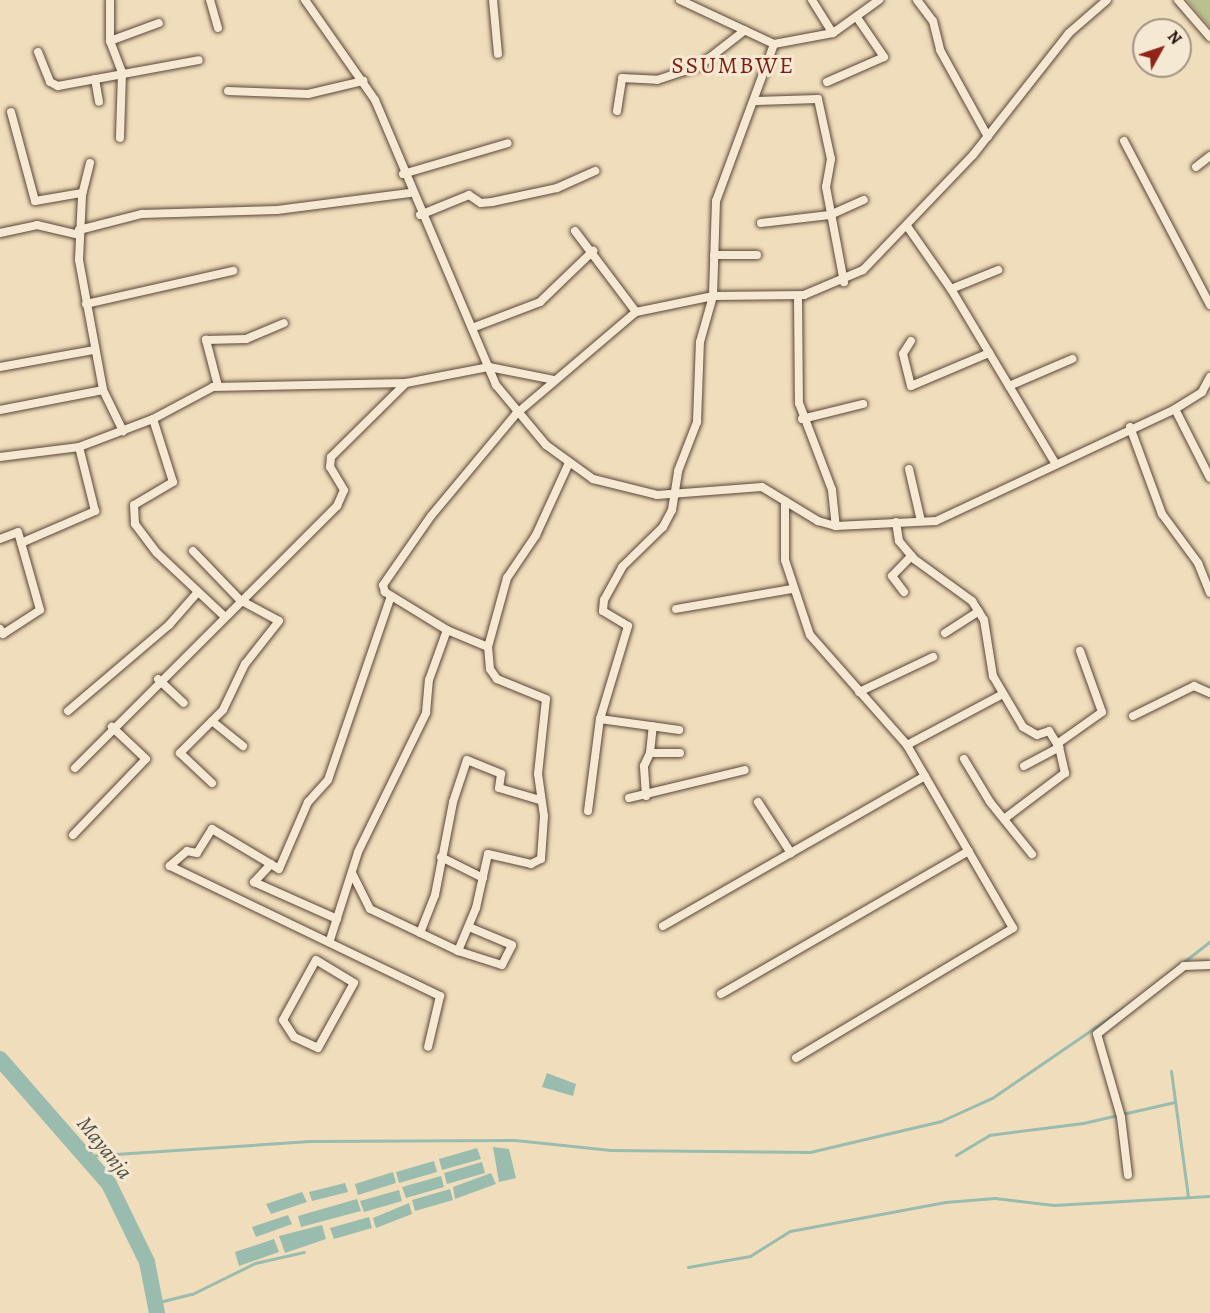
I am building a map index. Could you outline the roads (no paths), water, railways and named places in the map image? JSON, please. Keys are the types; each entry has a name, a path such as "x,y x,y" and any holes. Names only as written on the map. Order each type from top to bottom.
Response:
{"street":[{"path":"110,0 110,41 122,73 120,138"},
{"path":"210,0 218,28"},
{"path":"305,0 363,81 404,174 410,193 489,367 516,414 568,463 616,489 676,493 750,485 836,526 921,521 986,501 1055,463 1130,427 1175,409 1202,392 1210,376"},
{"path":"493,0 498,54"},
{"path":"680,0 774,44 833,33 858,19 879,0"},
{"path":"812,0 833,33"},
{"path":"917,0 933,21 940,50 988,137"},
{"path":"488,647 447,630 385,592 385,578 516,414 636,312 713,296 798,296 844,282 863,270 907,226 988,137 1062,41 1107,0"},
{"path":"1178,0 1210,37"},
{"path":"827,82 870,68 884,57 858,19"},
{"path":"110,41 159,23"},
{"path":"617,111 622,78 657,80 699,66 745,30"},
{"path":"588,811 600,719 628,626 603,611 604,600 622,567 663,527 676,493 678,471 697,422 700,342 713,296 716,201 756,101 774,44"},
{"path":"38,52 53,85 199,60"},
{"path":"95,78 99,102"},
{"path":"228,91 308,94 363,81"},
{"path":"756,101 818,99 831,159 826,187 844,282"},
{"path":"11,112 35,201 82,193"},
{"path":"1124,141 1210,305"},
{"path":"404,174 508,143"},
{"path":"1196,167 1210,156"},
{"path":"90,163 82,193 79,233 86,304 103,390 123,431"},
{"path":"420,215 469,195 481,203 492,202 557,188 595,171"},
{"path":"0,233 37,225 79,233 142,214 277,210 410,193"},
{"path":"761,223 830,215 864,200"},
{"path":"907,226 951,289 1055,463"},
{"path":"575,231 593,251 636,312"},
{"path":"472,328 540,302 593,251"},
{"path":"714,255 758,255"},
{"path":"951,289 998,270"},
{"path":"86,304 233,271"},
{"path":"798,296 796,370 802,419 832,490 836,526"},
{"path":"218,386 206,340 246,339 284,323"},
{"path":"911,340 903,354 911,386 989,353"},
{"path":"0,367 94,350"},
{"path":"1009,386 1072,359"},
{"path":"0,457 79,447 153,419 200,391 218,386 406,383 489,367 554,380"},
{"path":"75,768 158,679 337,506 344,490 330,467 331,457 406,383"},
{"path":"0,410 103,390"},
{"path":"802,419 863,404"},
{"path":"1175,409 1210,478"},
{"path":"153,419 173,482 134,506 135,524 197,593 223,615"},
{"path":"1130,427 1162,514 1198,563 1210,593"},
{"path":"21,543 94,511 79,447"},
{"path":"458,951 469,927 488,854 531,864 541,859 540,800 546,699 497,679 488,647 507,578 536,535 568,463"},
{"path":"909,469 921,521"},
{"path":"785,501 782,533 792,589 810,636 907,745 1013,928 796,1058"},
{"path":"896,522 911,556 979,611 1001,695 1023,727 1036,735 1049,730 1058,745 1065,774 1004,819"},
{"path":"0,539 18,531 40,610 3,634 0,628"},
{"path":"193,551 240,600 279,621 212,721 180,753 212,783"},
{"path":"904,592 892,576 911,556"},
{"path":"675,609 792,589"},
{"path":"68,711 169,625 197,593"},
{"path":"391,596 328,780 308,802 279,868 212,829 197,853 187,851 170,866 318,941 330,940 440,996 428,1047"},
{"path":"945,633 979,611"},
{"path":"330,940 352,873 426,713 429,680 447,630"},
{"path":"1024,766 1058,745 1102,712 1080,651"},
{"path":"859,692 933,657"},
{"path":"158,679 184,703"},
{"path":"1133,716 1194,686 1210,693"},
{"path":"907,745 1001,695"},
{"path":"600,719 679,730"},
{"path":"212,721 243,746"},
{"path":"646,796 653,726"},
{"path":"74,836 146,759 112,727"},
{"path":"650,753 680,753"},
{"path":"964,759 1004,819 1032,854"},
{"path":"420,933 435,895 441,857 467,760 501,774 499,788 540,800"},
{"path":"629,798 646,796 745,771"},
{"path":"663,926 925,776"},
{"path":"758,802 791,853"},
{"path":"721,994 969,851"},
{"path":"441,857 483,878"},
{"path":"271,864 254,882 337,919"},
{"path":"352,873 370,909 458,951 502,965 512,945 469,927"},
{"path":"316,960 354,983 318,1048 294,1037 283,1020 291,1006 316,960"},
{"path":"1128,1175 1120,1114 1097,1034 1184,966 1210,965"}],"waterway":[{"path":"1181,964 1210,941"},
{"path":"1162,979 1175,968"},
{"path":"85,1156 310,1141 515,1140 610,1150 810,1152 941,1121 992,1098 1131,1003"},
{"name":"Mayanja","path":"0,1059 109,1184 147,1262 157,1313"},
{"path":"1171,1071 1188,1197"},
{"path":"956,1155 989,1135 1083,1123 1175,1102"},
{"path":"688,1267 750,1256 790,1231 945,1202 995,1198 1054,1205 1210,1196"},
{"path":"155,1303 192,1294 255,1263 304,1252"}],"district":[{"name":"SSUMBWE","path":"733,66"}]}
